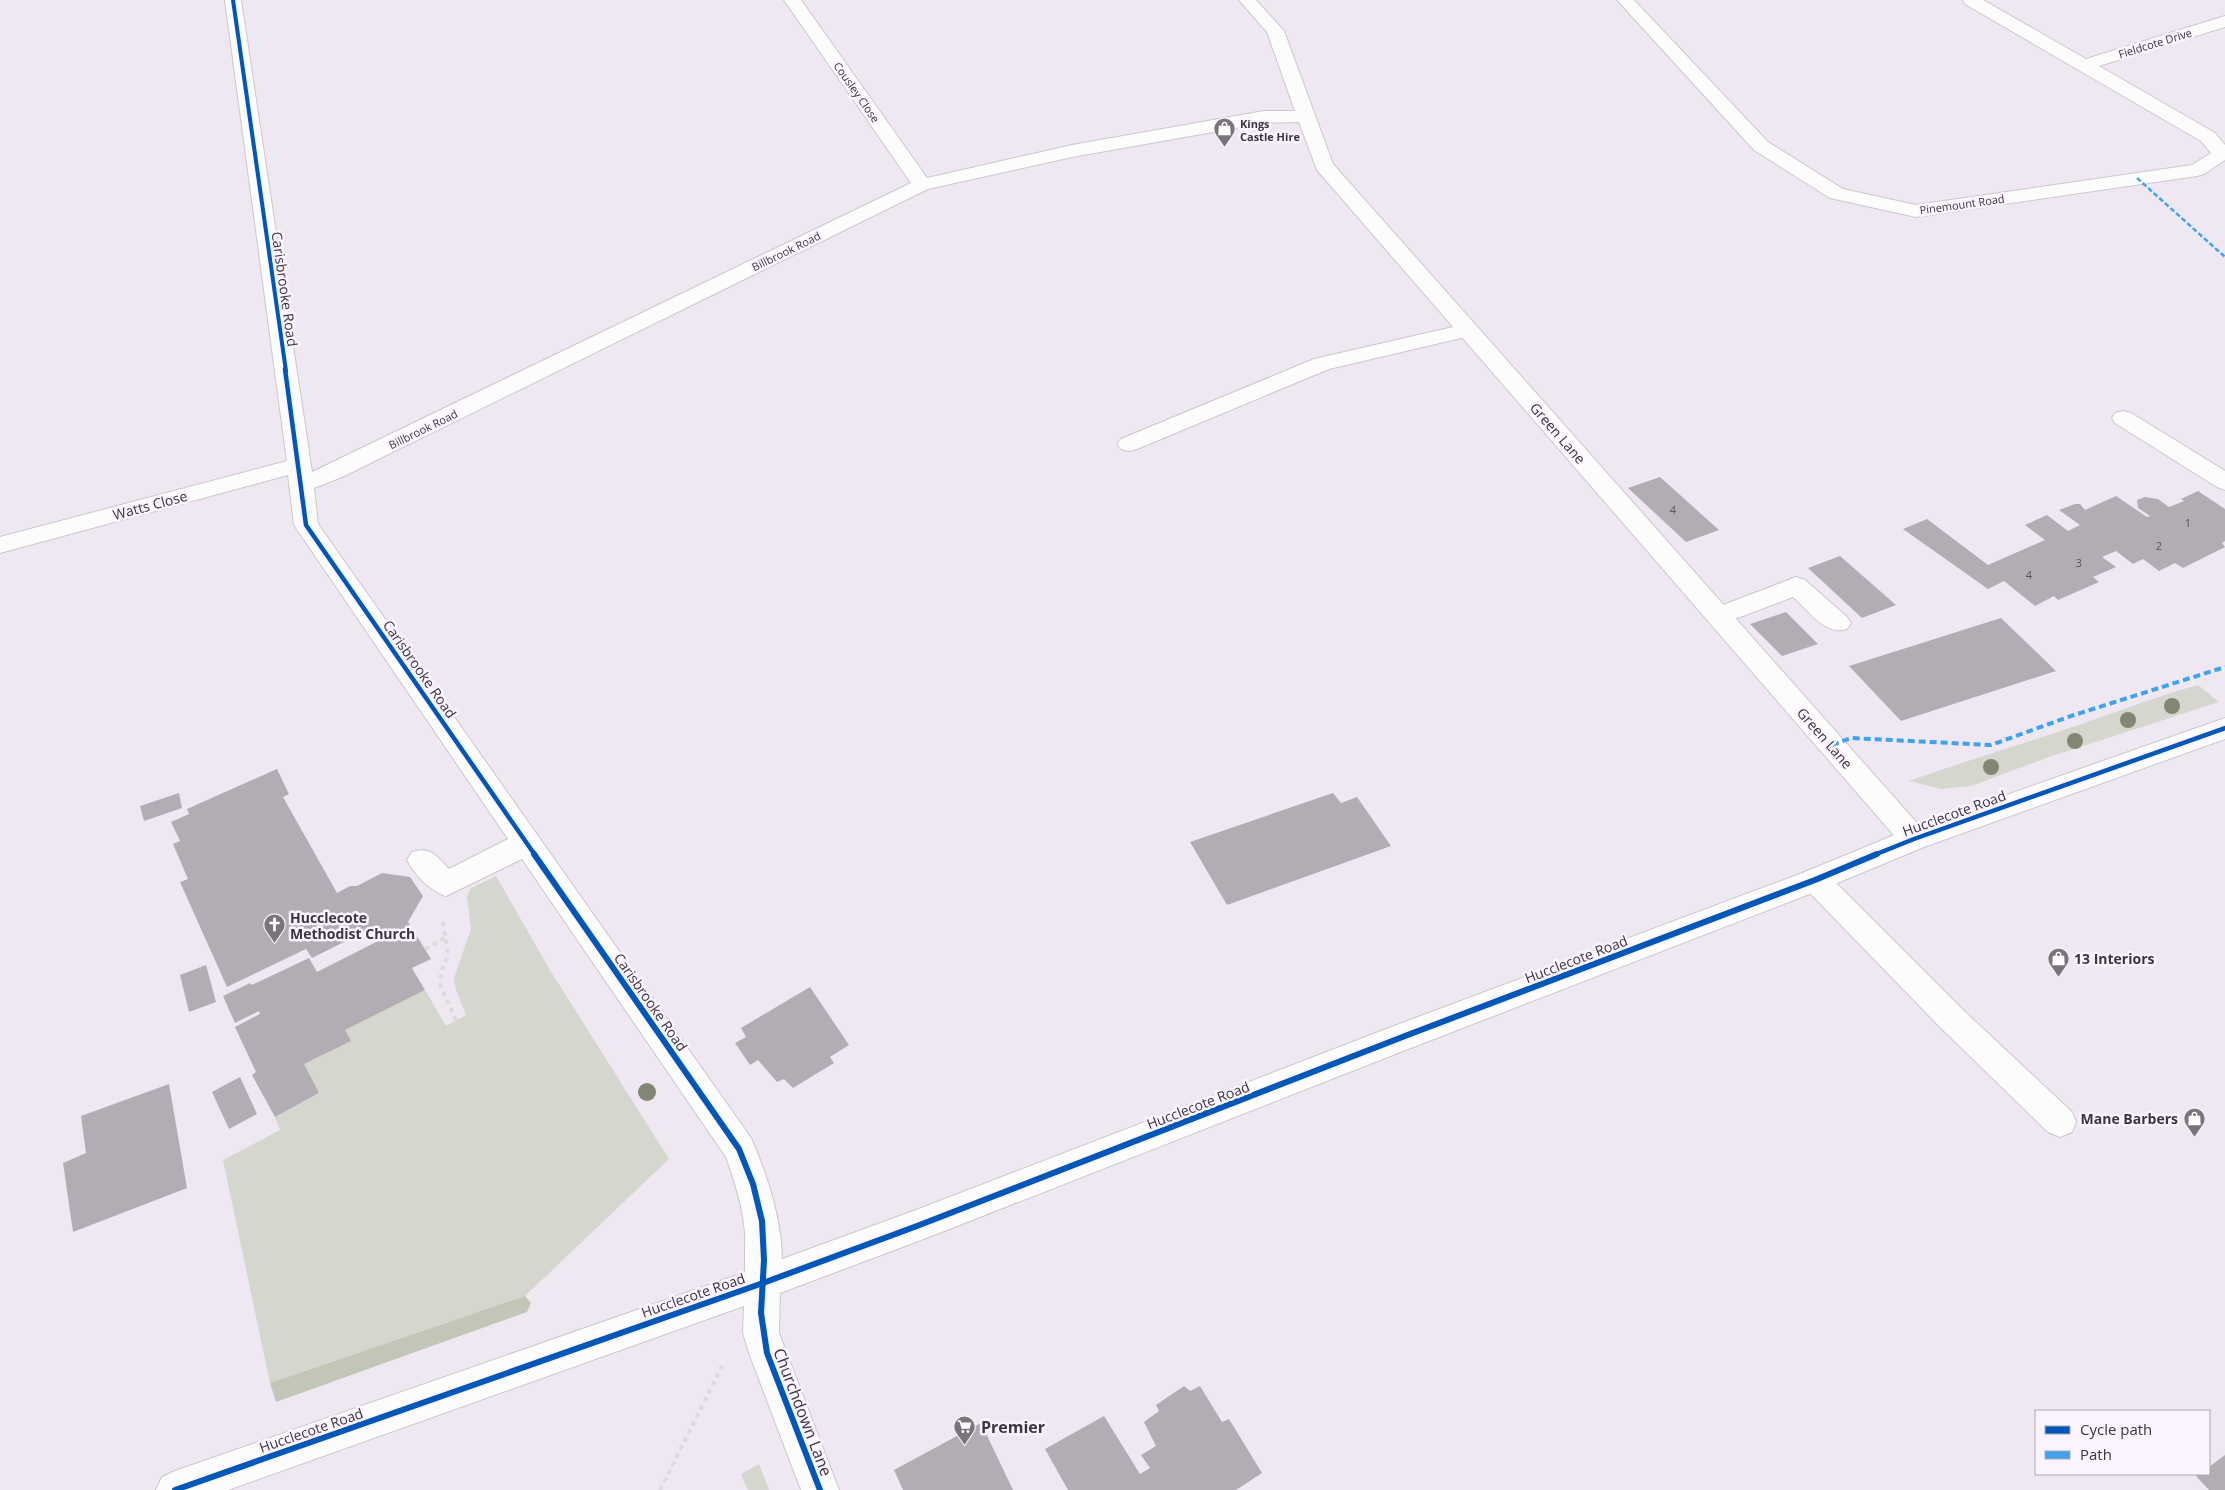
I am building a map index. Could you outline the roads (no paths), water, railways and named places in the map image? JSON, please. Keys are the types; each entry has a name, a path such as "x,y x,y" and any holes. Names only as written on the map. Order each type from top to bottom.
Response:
{"street":[{"name":"Carisbrooke Road","path":"233,0 306,525 739,1149 752,1178 761,1213 764,1244 763,1283"},
{"name":"Cousley Close","path":"792,0 922,185"},
{"name":"Green Lane","path":"1248,0 1275,31 1324,166 1914,839"},
{"name":"Pinemount Road","path":"1624,0 1762,146 1837,194 1916,211 2197,170 2224,154 2208,137 1971,0"},
{"name":"Fieldcote Drive","path":"2085,65 2225,22"},
{"name":"Billbrook Road","path":"300,475 343,468 922,185 1092,148 1264,117 1305,116"},
{"path":"1129,444 1322,364 1466,330"},
{"path":"2123,418 2225,482"},
{"name":"Watts Close","path":"0,545 300,475"},
{"path":"1719,616 1796,586 1838,623"},
{"name":"Hucclecote Road","path":"175,1490 763,1283 917,1226 1815,880 1914,839 2225,728"},
{"path":"422,860 446,884 527,844"},
{"path":"1815,880 1950,1018 2060,1122"},
{"name":"Churchdown Lane","path":"763,1283 761,1333 770,1362 820,1490"}],"place":[{"name":"Kings Castle Hire","path":"1224,148"},
{"name":"Hucclecote Methodist Church","path":"274,944"},
{"name":"13 Interiors","path":"2058,977"},
{"name":"Mane Barbers","path":"2194,1137"},
{"name":"Premier","path":"965,1446"}]}
